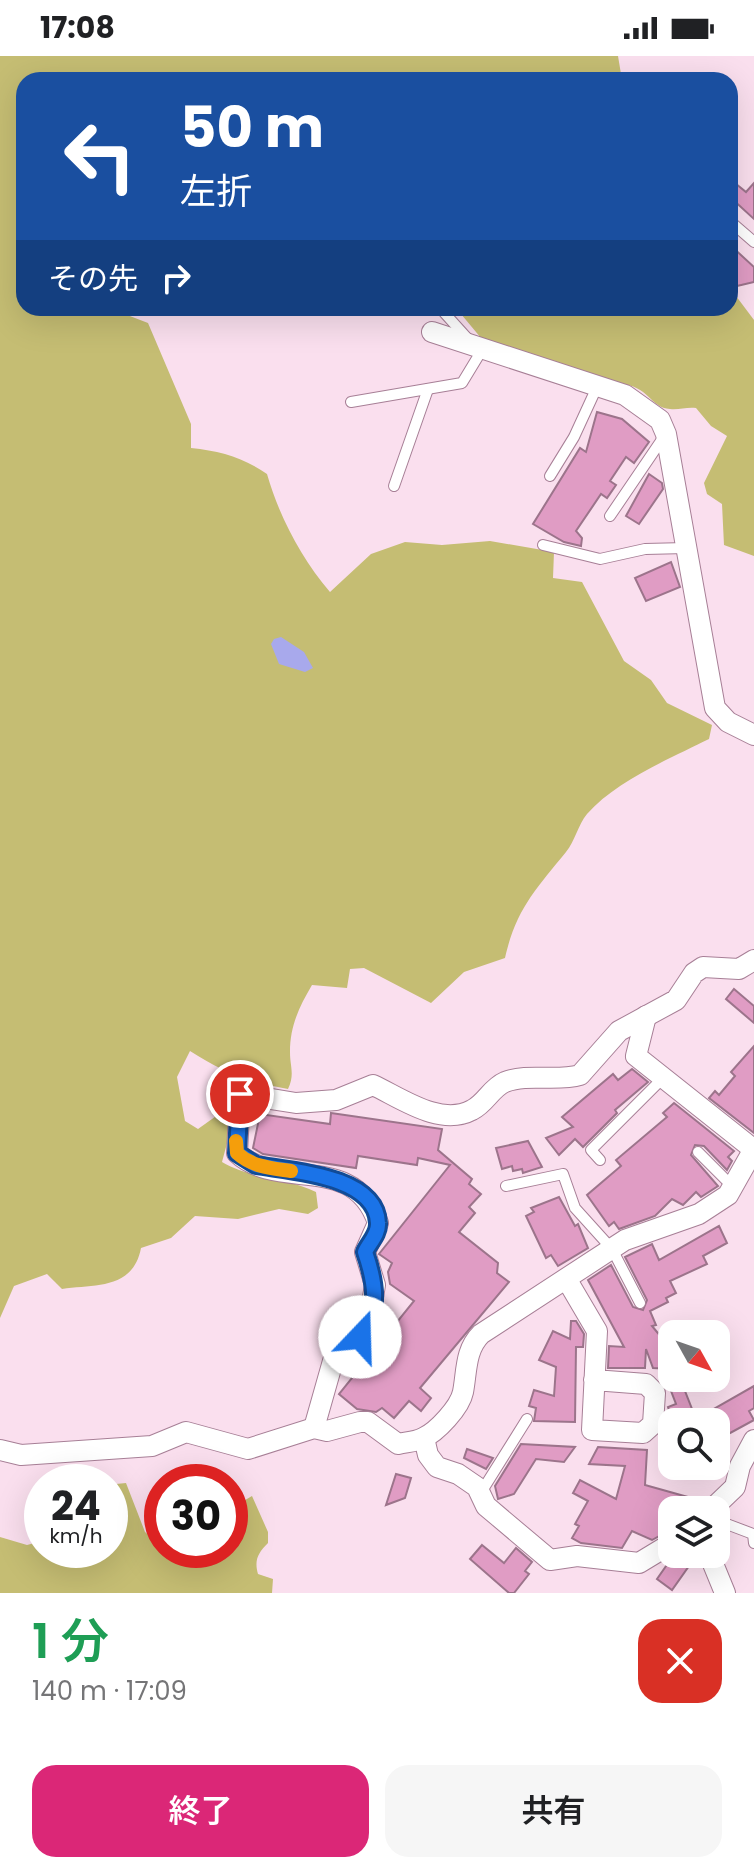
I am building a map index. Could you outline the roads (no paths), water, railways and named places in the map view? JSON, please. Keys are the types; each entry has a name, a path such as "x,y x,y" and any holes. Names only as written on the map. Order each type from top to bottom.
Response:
{"street":[{"path":"432,332 625,395 660,420 666,434 715,708 728,722 754,735"},
{"path":"314,1428 333,1361 368,1327 375,1285 365,1252 378,1223 363,1197 344,1182 256,1165 243,1159 237,1153 235,1136 240,1094 296,1103 336,1100 373,1085 429,1112 455,1116 473,1110 491,1090 506,1082 580,1075 619,1031 676,1000 703,967 739,969 754,960"},
{"path":"0,1450 21,1455 152,1446 186,1432 248,1449 314,1428 327,1431 368,1422 398,1444 424,1438 454,1410 463,1395 472,1343 625,1240 699,1214 734,1188 754,1149 636,1056 646,1016"},
{"path":"567,1280 584,1303 597,1331 594,1380"},
{"path":"424,1438 428,1455 437,1467 458,1474 477,1487 486,1506 550,1560 577,1556 639,1563 658,1551"},
{"path":"726,1496 735,1487 740,1466 754,1440"},
{"path":"715,1568 725,1593"}],"lane":[{"path":"738,228 754,242"},
{"path":"351,402 462,383 479,349 448,316"},
{"path":"550,476 574,437 597,387"},
{"path":"394,486 428,389"},
{"path":"610,516 666,434"},
{"path":"543,545 600,559 645,549 686,548"},
{"path":"600,1160 591,1150 663,1078"},
{"path":"698,1152 734,1188"},
{"path":"506,1186 560,1172 575,1208 612,1249 640,1303"},
{"path":"480,1494 527,1419"},
{"path":"730,1525 753,1534 754,1543"}],"water":[{"path":"281,637 304,652 313,668 305,672 279,664 271,644"}]}
